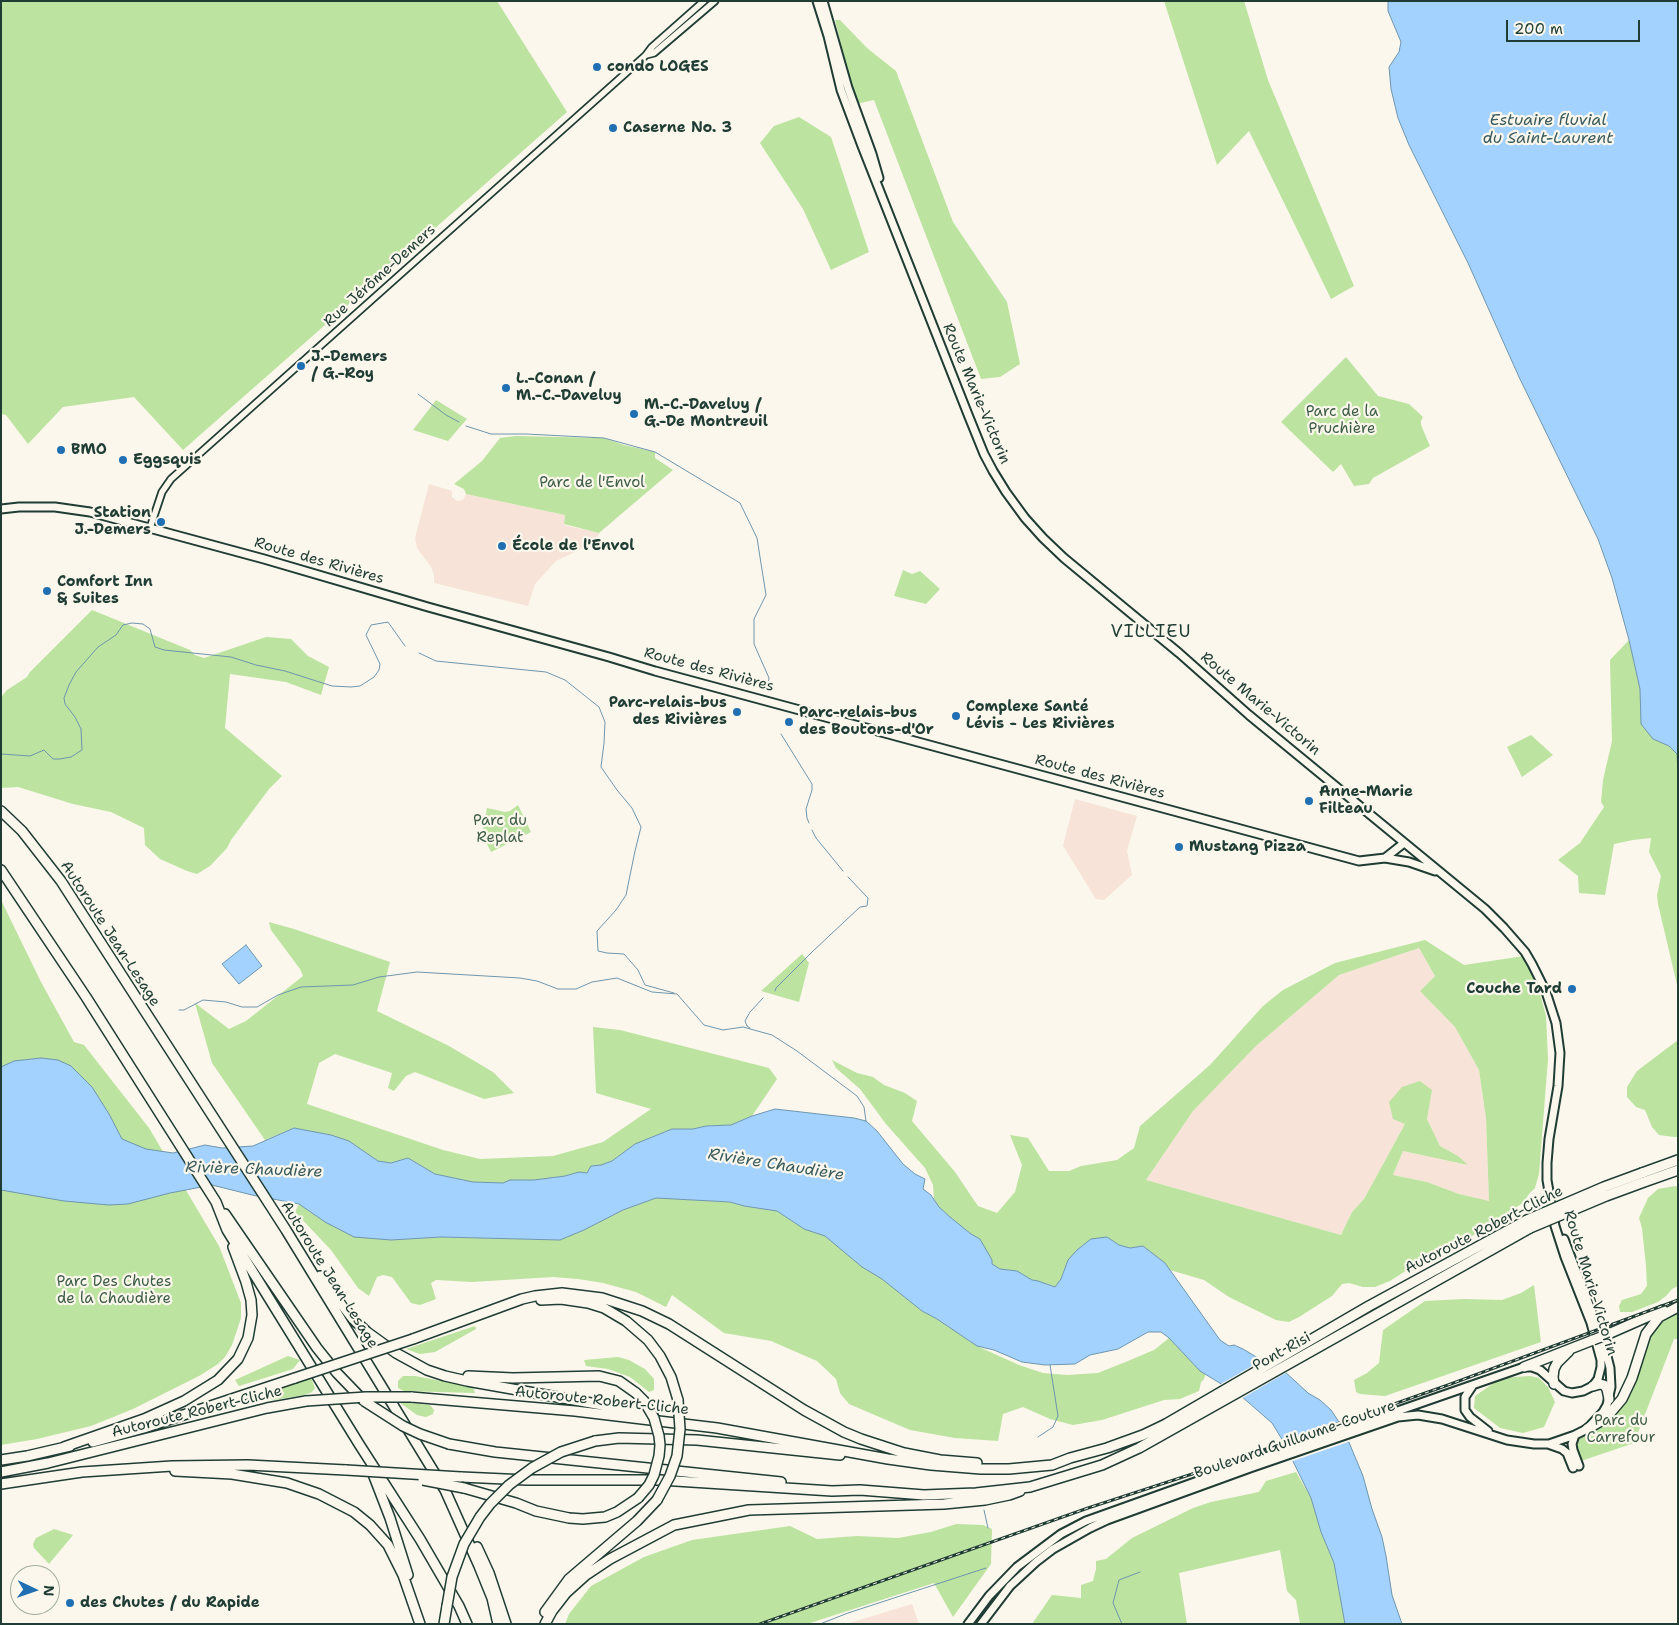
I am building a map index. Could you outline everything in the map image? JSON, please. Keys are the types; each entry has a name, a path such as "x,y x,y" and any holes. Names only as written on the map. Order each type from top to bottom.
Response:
{"highway":[{"name":"Autoroute Jean-Lesage","path":"1,812 22,831 62,881 286,1230 445,1490 492,1598 498,1624"},
{"path":"1,870 168,1125 216,1202 318,1348 337,1373 364,1401 403,1426 449,1444 496,1452 860,1490 948,1495 1030,1487"},
{"path":"1,876 10,882"},
{"path":"1643,1178 1678,1160"},
{"path":"1643,1178 1678,1170"},
{"name":"Autoroute Robert-Cliche","path":"1369,1306 1529,1224 1606,1196 1643,1178"},
{"path":"64,1447 144,1420 184,1401 218,1380 238,1359 248,1338 252,1315 251,1300 216,1202"},
{"name":"Autoroute Robert-Cliche","path":"1379,1313 1529,1224"},
{"path":"227,1230 438,1568 467,1624"},
{"path":"286,1230 353,1319 379,1342 411,1361 445,1376 467,1381 717,1428"},
{"path":"430,1333 535,1296 562,1293 602,1298 642,1311 669,1324 824,1422 861,1439 904,1453 940,1460 1001,1464 1070,1458"},
{"path":"1,1460 116,1437 413,1338 536,1300 561,1299 588,1303 604,1308 621,1317 638,1330 660,1356 671,1377 678,1400 680,1429 677,1456 670,1476 657,1500 638,1521 568,1578 544,1613 543,1624"},
{"name":"Pont Risi","path":"1197,1411 1369,1306"},
{"name":"Boulevard Guillaume-Couture","path":"1524,1367 1678,1306"},
{"name":"Boulevard Guillaume-Couture","path":"1587,1429 1606,1418 1622,1399 1632,1378 1646,1334 1659,1317 1678,1306"},
{"name":"Pont Risi","path":"1197,1411 1379,1313"},
{"path":"1554,1384 1554,1369 1557,1363 1573,1348"},
{"path":"384,1473 464,1488 516,1503 536,1511 583,1519 605,1517 617,1512 638,1498 649,1485 654,1475 659,1456 659,1436 654,1418 644,1401 619,1381 599,1376 480,1377 449,1373 411,1361"},
{"path":"1593,1386 1604,1385 1609,1399"},
{"name":"Autoroute Robert-Cliche","path":"1,1472 48,1463 258,1410 306,1401 366,1397 411,1397 575,1411 717,1428 888,1459 961,1468 1009,1469 1052,1465 1143,1435 1197,1411"},
{"path":"543,1624 566,1593 586,1575 610,1559 674,1526 748,1510 964,1502 1009,1495 1102,1465 1139,1448 1197,1411"},
{"path":"445,1624 452,1577 464,1544 480,1517 509,1485 538,1464 561,1452 595,1442 619,1438 697,1440 888,1459"},
{"path":"359,1444 377,1483 390,1518 401,1550 421,1624"},
{"path":"1,1484 82,1472 232,1464 299,1466 384,1473 527,1480 660,1480 832,1491 860,1490"},
{"path":"150,1468 165,1471 232,1474 287,1483 319,1494 354,1512 388,1544 403,1575 421,1624"},
{"path":"445,1490 464,1520 489,1573 506,1624"}],"main road":[{"name":"Route Marie-Victorin","path":"817,1 842,90 862,146 984,454 1006,492 1025,518 1064,558 1179,653 1249,715 1485,909 1525,952 1546,992 1556,1023 1560,1053 1558,1086 1549,1139 1547,1180 1555,1226 1599,1349 1601,1367 1598,1379 1593,1386"},
{"name":"Route Marie-Victorin","path":"823,1 848,88 872,154 885,202"},
{"name":"Route des Rivières","path":"1,509 37,506 72,508 362,587 604,655 661,673 1051,777 1231,828 1359,861 1384,858"},
{"path":"1384,858 1404,843"},
{"path":"1384,858 1409,862 1440,873"},
{"name":"Route Marie-Victorin","path":"1551,1198 1570,1256 1607,1351 1612,1378 1609,1399 1603,1412 1587,1429"},
{"path":"1524,1367 1540,1370 1564,1391 1572,1393 1583,1391 1593,1386"},
{"name":"Boulevard Guillaume-Couture","path":"968,1624 989,1596 1017,1567 1061,1534 1104,1514 1249,1466 1524,1367"},
{"path":"1475,1384 1465,1397 1465,1410 1470,1417 1495,1436"},
{"name":"Boulevard Guillaume-Couture","path":"1397,1414 1442,1418 1521,1443 1548,1444 1587,1429"},
{"path":"1548,1444 1562,1449 1576,1467 1572,1444 1575,1435"},
{"name":"Boulevard Guillaume-Couture","path":"980,1624 1010,1586 1024,1573 1053,1549 1078,1533 1107,1520 1249,1466"}],"street":[{"name":"Rue Jérôme-Demers","path":"150,528 162,492 171,479 704,1"},
{"name":"Rue Jérôme-Demers","path":"646,55 654,53 715,1"}],"shaded area":[{"name":"École de l'Envol","path":"429,484 452,491 452,497 457,501 463,500 466,494 565,515 564,525 599,533 596,542 556,561 535,584 528,606 434,583 431,567 417,548 415,538"},
{"path":"1075,799 1137,816 1127,851 1132,875 1104,900 1096,899 1063,846"},
{"path":"1419,948 1435,976 1420,991 1455,1027 1479,1070 1486,1118 1489,1202 1459,1194 1427,1182 1393,1175 1403,1151 1467,1165 1458,1156 1440,1146 1427,1119 1432,1090 1405,1124 1364,1199 1352,1212 1341,1235 1146,1180 1193,1111 1256,1046 1339,975"},
{"path":"912,1604 919,1624 846,1624"}],"green space":[{"path":"1,1 497,1 567,112 183,450 134,397 63,407 28,444 6,415 1,414"},
{"path":"1164,1 1244,1 1268,80 1354,286 1331,299 1249,131 1217,165"},
{"path":"835,20 840,20 867,48 896,71 953,222 1007,302 1020,364 1000,377 981,379 874,100 856,104"},
{"path":"799,117 831,137 869,252 831,270 803,209 760,143 774,126"},
{"name":"Parc de la Pruchière","path":"1346,357 1378,396 1409,404 1423,417 1421,425 1430,446 1373,478 1369,484 1354,486 1341,464 1333,472 1281,422"},
{"path":"436,400 467,419 448,441 413,430"},
{"name":"Parc de l'Envol","path":"516,436 604,438 655,452 655,458 673,470 599,533 564,524 565,515 466,494 464,489 454,484 482,461 500,438"},
{"path":"903,570 912,574 920,571 940,589 926,604 894,596"},
{"path":"92,610 190,650 195,655 204,658 266,637 291,639 308,656 329,667 321,695 286,682 230,674 225,728 282,776 269,789 227,848 210,866 197,874 160,859 145,845 144,828 111,812 73,804 18,787 1,788 2,696 7,690 27,677"},
{"path":"1629,640 1640,689 1640,709 1653,739 1669,746 1677,754 1678,989 1658,904 1657,895 1661,876 1649,852 1651,838 1614,844 1605,895 1579,893 1578,876 1558,860 1580,843 1604,807 1601,802 1603,780 1612,741 1610,660"},
{"path":"1531,735 1553,755 1522,777 1507,747"},
{"name":"Parc du Replat","path":"518,805 531,832 491,852 482,834 487,808 505,812"},
{"name":"Parc Des Chutes de la Chaudière","path":"1,900 41,982 74,1042 84,1045 149,1128 219,1246 241,1303 241,1318 232,1345 225,1357 218,1364 199,1376 133,1409 91,1426 37,1439 1,1445"},
{"path":"269,922 390,962 377,1011 449,1046 493,1072 514,1093 484,1099 415,1072 406,1076 394,1091 388,1088 392,1073 335,1054 319,1063 307,1104 443,1150 480,1159 553,1156 603,1142 651,1109 596,1093 593,1027 620,1030 769,1068 777,1079 752,1116 731,1125 672,1129 635,1144 612,1161 591,1166 587,1173 579,1172 534,1180 510,1180 503,1183 473,1182 435,1174 408,1158 391,1163 378,1161 349,1141 331,1135 294,1128 265,1140 212,1063 195,1003 229,1029 246,1021 303,976 300,969 271,930"},
{"path":"1425,940 1464,965 1524,956 1536,979 1546,1016 1548,1059 1539,1174 1535,1188 1523,1203 1490,1223 1464,1242 1415,1265 1390,1281 1375,1287 1363,1287 1349,1283 1342,1284 1332,1296 1289,1322 1276,1320 1229,1297 1204,1280 1170,1270 1165,1263 1143,1246 1130,1248 1119,1245 1107,1237 1068,1260 1061,1279 1055,1287 1032,1280 1017,1271 1000,1269 992,1264 980,1239 971,1234 939,1207 934,1199 933,1185 925,1168 886,1124 860,1089 836,1068 832,1060 857,1073 873,1077 884,1085 905,1093 917,1101 912,1121 955,1172 978,1206 997,1213 1015,1192 1022,1165 1010,1135 1028,1138 1049,1171 1069,1171 1081,1166 1117,1160 1134,1148 1140,1126 1210,1065 1263,1006 1283,990 1335,963","holes":["1419,948 1435,976 1420,991 1455,1027 1479,1070 1486,1118 1489,1201 1459,1194 1427,1182 1393,1175 1403,1151 1468,1165 1458,1156 1440,1146 1427,1119 1432,1090 1420,1081 1402,1087 1389,1102 1393,1119 1405,1124 1364,1199 1352,1212 1341,1235 1146,1180 1193,1111 1256,1046 1339,975"]},
{"path":"802,954 809,963 799,1002 761,991"},
{"path":"1678,1040 1678,1137 1674,1137 1659,1135 1652,1127 1645,1110 1636,1107 1627,1097 1627,1087 1637,1071"},
{"path":"1678,1187 1678,1286 1658,1302 1632,1312 1620,1312 1619,1306 1622,1300 1641,1294 1647,1286 1642,1228 1639,1218 1648,1198 1658,1189"},
{"path":"656,1198 730,1202 777,1211 804,1229 825,1236 862,1267 882,1279 922,1311 977,1346 1019,1365 1043,1373 1067,1375 1098,1373 1154,1350 1169,1338 1200,1371 1206,1373 1199,1391 1180,1399 1164,1400 1102,1420 1073,1425 1050,1419 1023,1407 1003,1414 998,1441 955,1438 910,1430 849,1404 840,1393 836,1379 817,1361 771,1341 724,1333 672,1295 666,1307 636,1292 603,1283 578,1279 553,1277 472,1282 436,1280 431,1283 436,1299 420,1305 411,1303 392,1277 383,1275 377,1277 369,1296 358,1288 331,1250 295,1212 299,1204 325,1222 391,1240 441,1237 560,1240 623,1210"},
{"path":"1534,1285 1541,1342 1385,1396 1356,1392 1354,1380 1367,1373 1379,1363 1383,1330 1425,1301 1502,1300 1521,1293"},
{"name":"Parc du Carrefour","path":"1678,1312 1678,1339 1674,1339 1634,1443 1581,1461 1575,1449 1575,1442 1600,1426 1610,1417 1648,1337 1662,1321"},
{"path":"475,1326 476,1329 435,1352 420,1354 406,1349"},
{"path":"288,1356 300,1360 293,1369 239,1386 235,1380"},
{"path":"618,1357 629,1360 645,1369 654,1379 654,1390 649,1392 630,1377 608,1369 586,1366 584,1360"},
{"path":"403,1376 415,1376 473,1387 475,1393 404,1391 398,1388 398,1381"},
{"path":"1530,1376 1539,1378 1548,1387 1555,1402 1544,1427 1523,1433 1500,1428 1474,1408 1475,1396 1501,1378"},
{"path":"311,1378 315,1388 312,1392 305,1395 273,1400 268,1398 268,1392"},
{"path":"399,1402 430,1405 434,1410 433,1414 426,1417 417,1415"},
{"path":"1296,1472 1311,1498 1321,1532 1334,1563 1345,1624 1300,1624 1296,1600 1287,1591 1280,1550 1179,1573 1187,1624 1032,1624 1052,1595 1081,1598 1081,1585 1093,1581 1096,1561 1106,1559 1132,1538 1193,1508 1211,1502 1259,1492 1266,1481"},
{"path":"956,1524 983,1525 992,1529 991,1564 953,1617 934,1583 807,1624 565,1624 569,1614 591,1586 644,1557 692,1540 790,1526 817,1539 857,1536 898,1538 931,1532"},
{"path":"54,1529 73,1535 49,1564 34,1548 33,1544 36,1538"}],"water":[{"name":"Estuaire fluvial du Saint-Laurent","path":"1388,1 1678,1 1678,772 1677,754 1669,746 1653,739 1641,724 1640,689 1629,640 1612,578 1598,539 1519,377 1468,263 1409,145 1398,118 1391,89 1389,67 1399,52 1401,42 1388,11"},
{"path":"246,945 262,966 239,984 222,964"},
{"name":"Rivière Chaudière","path":"41,1058 58,1060 71,1066 92,1087 122,1139 146,1149 173,1153 205,1145 222,1148 253,1146 294,1128 331,1135 349,1141 378,1161 391,1163 408,1158 435,1174 473,1182 503,1183 510,1180 534,1180 579,1172 587,1173 591,1166 612,1161 635,1144 672,1129 731,1125 775,1109 866,1121 877,1131 903,1164 915,1174 925,1179 923,1189 931,1195 939,1207 971,1234 980,1239 992,1260 992,1264 1000,1269 1017,1271 1032,1280 1055,1287 1061,1279 1068,1260 1091,1239 1107,1237 1119,1245 1130,1248 1143,1246 1165,1263 1220,1340 1229,1346 1234,1345 1243,1349 1283,1370 1308,1393 1320,1400 1331,1410 1343,1428 1363,1476 1382,1537 1392,1595 1402,1624 1345,1624 1334,1563 1321,1532 1311,1498 1272,1423 1241,1396 1200,1371 1161,1332 1148,1332 1118,1349 1090,1355 1075,1364 1045,1365 1022,1362 994,1350 977,1346 922,1311 882,1279 862,1267 825,1236 804,1229 777,1211 730,1202 656,1198 623,1210 560,1240 441,1237 391,1240 354,1237 325,1222 299,1204 212,1185 128,1204 109,1205 64,1201 1,1190 1,1067 14,1061"}],"pier":[{"path":"1264,1359 1274,1362 1289,1371 1241,1399 1219,1385"},
{"path":"1344,1425 1351,1441 1290,1462 1283,1446"}],"waterway":[{"path":"418,394 446,415 459,422"},
{"path":"466,426 491,434 604,438 655,452 740,503 757,538 766,595 754,619 754,644 769,678 767,690"},
{"path":"1,754 30,756 44,750 53,759 60,759 71,757 82,750 81,729 65,704 64,698 76,672 98,647 116,635 123,625 132,623 143,624 150,629 155,647 164,650 231,657 332,686 360,686 374,677 379,670 380,664 366,635 371,625 388,622 405,646"},
{"path":"419,653 436,661 546,672 565,680 599,707 605,722 601,767 632,808 641,827 626,895 616,910 597,931 598,951 624,954 638,970 645,985 674,993"},
{"path":"781,734 812,784 806,809 809,823"},
{"path":"812,830 816,838 843,871"},
{"path":"775,991 812,952 860,907 867,906 868,898 848,877"},
{"path":"179,1010 184,1010 203,1000 226,1002 242,1007 257,1007 278,995 301,987 353,985 379,977 417,972 520,978 537,981 558,989 576,989 592,982 617,978 652,992 677,994 704,1025 723,1030 743,1027 772,1035 797,1051 857,1096 864,1107 866,1121"},
{"path":"750,1028 745,1021 750,1012 763,998"},
{"path":"1038,1437 1053,1427 1058,1416 1050,1365"},
{"path":"984,1510 988,1528"},
{"path":"820,1624 986,1568"},
{"path":"1122,1624 1113,1603 1119,1580 1140,1572"}],"railway":[{"path":"760,1624 1088,1508 1232,1461 1448,1385 1678,1300"}],"place":[{"name":"condo LOGES","path":"597,67"},
{"name":"Caserne No. 3","path":"613,128"},
{"name":"J.-Demers / G.-Roy","path":"301,366"},
{"name":"L.-Conan / M.-C.-Daveluy","path":"506,388"},
{"name":"M.-C.-Daveluy / G.-De Montreuil","path":"634,414"},
{"name":"BMO","path":"61,450"},
{"name":"Eggsquis","path":"123,460"},
{"name":"Station J.-Demers","path":"161,522"},
{"name":"École de l'Envol","path":"502,546"},
{"name":"Comfort Inn & Suites","path":"47,591"},
{"name":"Parc-relais-bus des Rivières","path":"737,712"},
{"name":"Complexe Santé Lévis - Les Rivières","path":"956,716"},
{"name":"Parc-relais-bus des Boutons-d'Or","path":"789,722"},
{"name":"Anne-Marie Filteau","path":"1309,801"},
{"name":"Mustang Pizza","path":"1179,847"},
{"name":"Couche Tard","path":"1572,989"},
{"name":"des Chutes / du Rapide","path":"70,1603"}],"district":[{"name":"VILLIEU","path":"1151,632"}]}
